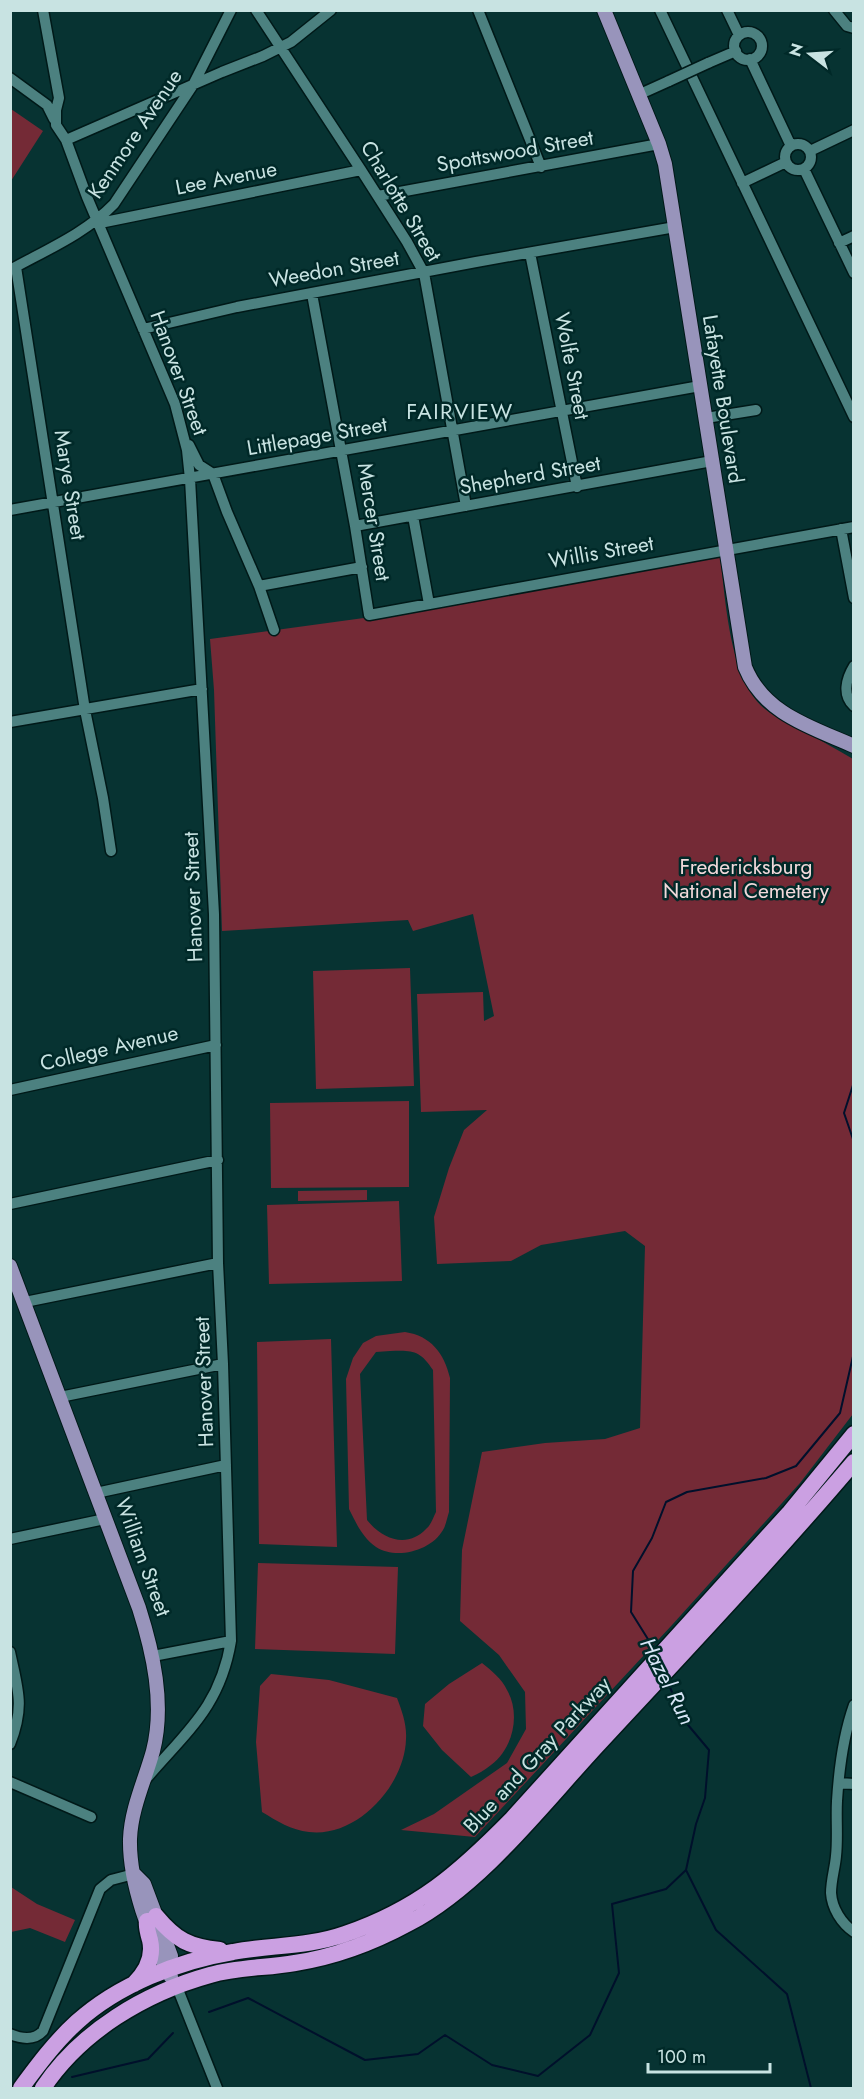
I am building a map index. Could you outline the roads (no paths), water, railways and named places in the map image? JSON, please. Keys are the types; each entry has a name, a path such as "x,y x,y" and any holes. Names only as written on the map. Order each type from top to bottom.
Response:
{"highway":[{"name":"Blue and Gray Parkway","path":"177,1987 211,1975 297,1963 325,1956 384,1935 436,1906 485,1866 642,1697 677,1648 854,1434"},
{"name":"Blue and Gray Parkway","path":"171,1969 236,1951 291,1946 342,1935 390,1916 440,1886 512,1819 637,1680 677,1648 814,1508 854,1462"},
{"path":"132,1986 141,1978 151,1959 151,1944 146,1926 151,1918 188,1944 236,1951"},
{"path":"21,2088 48,2053 93,2008 132,1986 171,1969"},
{"path":"43,2088 58,2068 90,2035 133,2006 177,1987"}],"main road":[{"name":"Lafayette Boulevard","path":"604,10 665,164 745,667 757,690 776,708 806,725 854,746"},
{"name":"William Street","path":"10,1266 139,1608 153,1656 157,1694 154,1748 132,1820 130,1854 134,1874 144,1884 151,1918 177,1987"}],"street":[{"path":"43,10 59,98 56,125"},
{"name":"Kenmore Avenue","path":"13,268 97,220 114,204 193,85 231,10"},
{"name":"Charlotte Street","path":"256,10 378,196 424,273 466,506"},
{"path":"66,140 280,48 331,10"},
{"path":"478,10 541,166"},
{"path":"660,10 742,183 850,401 854,417"},
{"path":"727,10 739,35"},
{"path":"834,10 847,26 854,28"},
{"path":"749,32 757,35 762,43 758,55 750,59 741,57 736,51 735,42 739,35 749,32"},
{"path":"638,94 736,51"},
{"path":"750,59 791,146"},
{"name":"Hanover Street","path":"10,78 47,105 66,140 97,220 175,404 187,450 190,479 212,866 218,1263 224,1364 231,1641 224,1673 211,1703 144,1781"},
{"path":"810,151 854,130"},
{"name":"Spottswood Street","path":"378,196 659,144"},
{"path":"786,162 786,151 791,146 800,144 810,151"},
{"path":"786,162 796,170 804,169 810,163 810,151"},
{"path":"742,183 786,162"},
{"path":"804,169 854,273"},
{"name":"Lee Avenue","path":"97,220 105,222 361,170"},
{"name":"Weedon Street","path":"143,329 228,309 675,227"},
{"path":"839,243 854,236"},
{"name":"Wolfe Street","path":"530,253 577,487"},
{"name":"Marye Street","path":"13,268 54,502 85,710 111,851"},
{"name":"Mercer Street","path":"312,294 356,526 369,615"},
{"name":"Littlepage Street","path":"10,510 700,386"},
{"path":"706,418 756,410"},
{"path":"183,435 199,465 213,474 259,586 274,630"},
{"name":"Shepherd Street","path":"356,526 712,461"},
{"path":"412,516 429,604"},
{"name":"Willis Street","path":"369,615 854,527"},
{"path":"841,529 854,598"},
{"path":"259,586 362,567"},
{"path":"854,666 846,690 849,701 854,706"},
{"path":"10,722 202,689"},
{"name":"College Avenue","path":"10,1090 216,1045"},
{"path":"10,1204 218,1161"},
{"path":"24,1302 218,1263"},
{"path":"60,1397 224,1364"},
{"path":"96,1492 226,1465"},
{"path":"10,1539 105,1519"},
{"path":"153,1656 231,1641"},
{"path":"10,1652 20,1711 18,1724 10,1744"},
{"path":"854,1705 845,1730 839,1784 836,1856 831,1893 838,1915 854,1932"},
{"path":"10,1782 91,1817"},
{"path":"839,1784 854,1784"},
{"path":"10,2034 34,2038 41,2034 100,1889 111,1880 134,1874"},
{"path":"177,1987 217,2088"}],"waterway":[{"name":"Hazel Run","path":"854,1082 844,1113 854,1142"},
{"name":"Hazel Run","path":"656,1652 631,1612 633,1571 652,1538 666,1502 687,1492 766,1478 796,1466 840,1413 854,1352"},
{"name":"Hazel Run","path":"667,1680 683,1719 709,1750 705,1798 696,1824 686,1870 716,1930 787,1994 811,2088"},
{"path":"209,2012 248,1998 365,2060 418,2054 445,2035 492,2065 538,2076 590,2035 619,1973 612,1904 666,1889 686,1870"},
{"path":"72,2077 148,2059 173,2033"}],"district":[{"name":"FAIRVIEW","path":"460,411"}],"park label":[{"name":"Fredericksburg National Cemetery","path":"746,879"}]}
